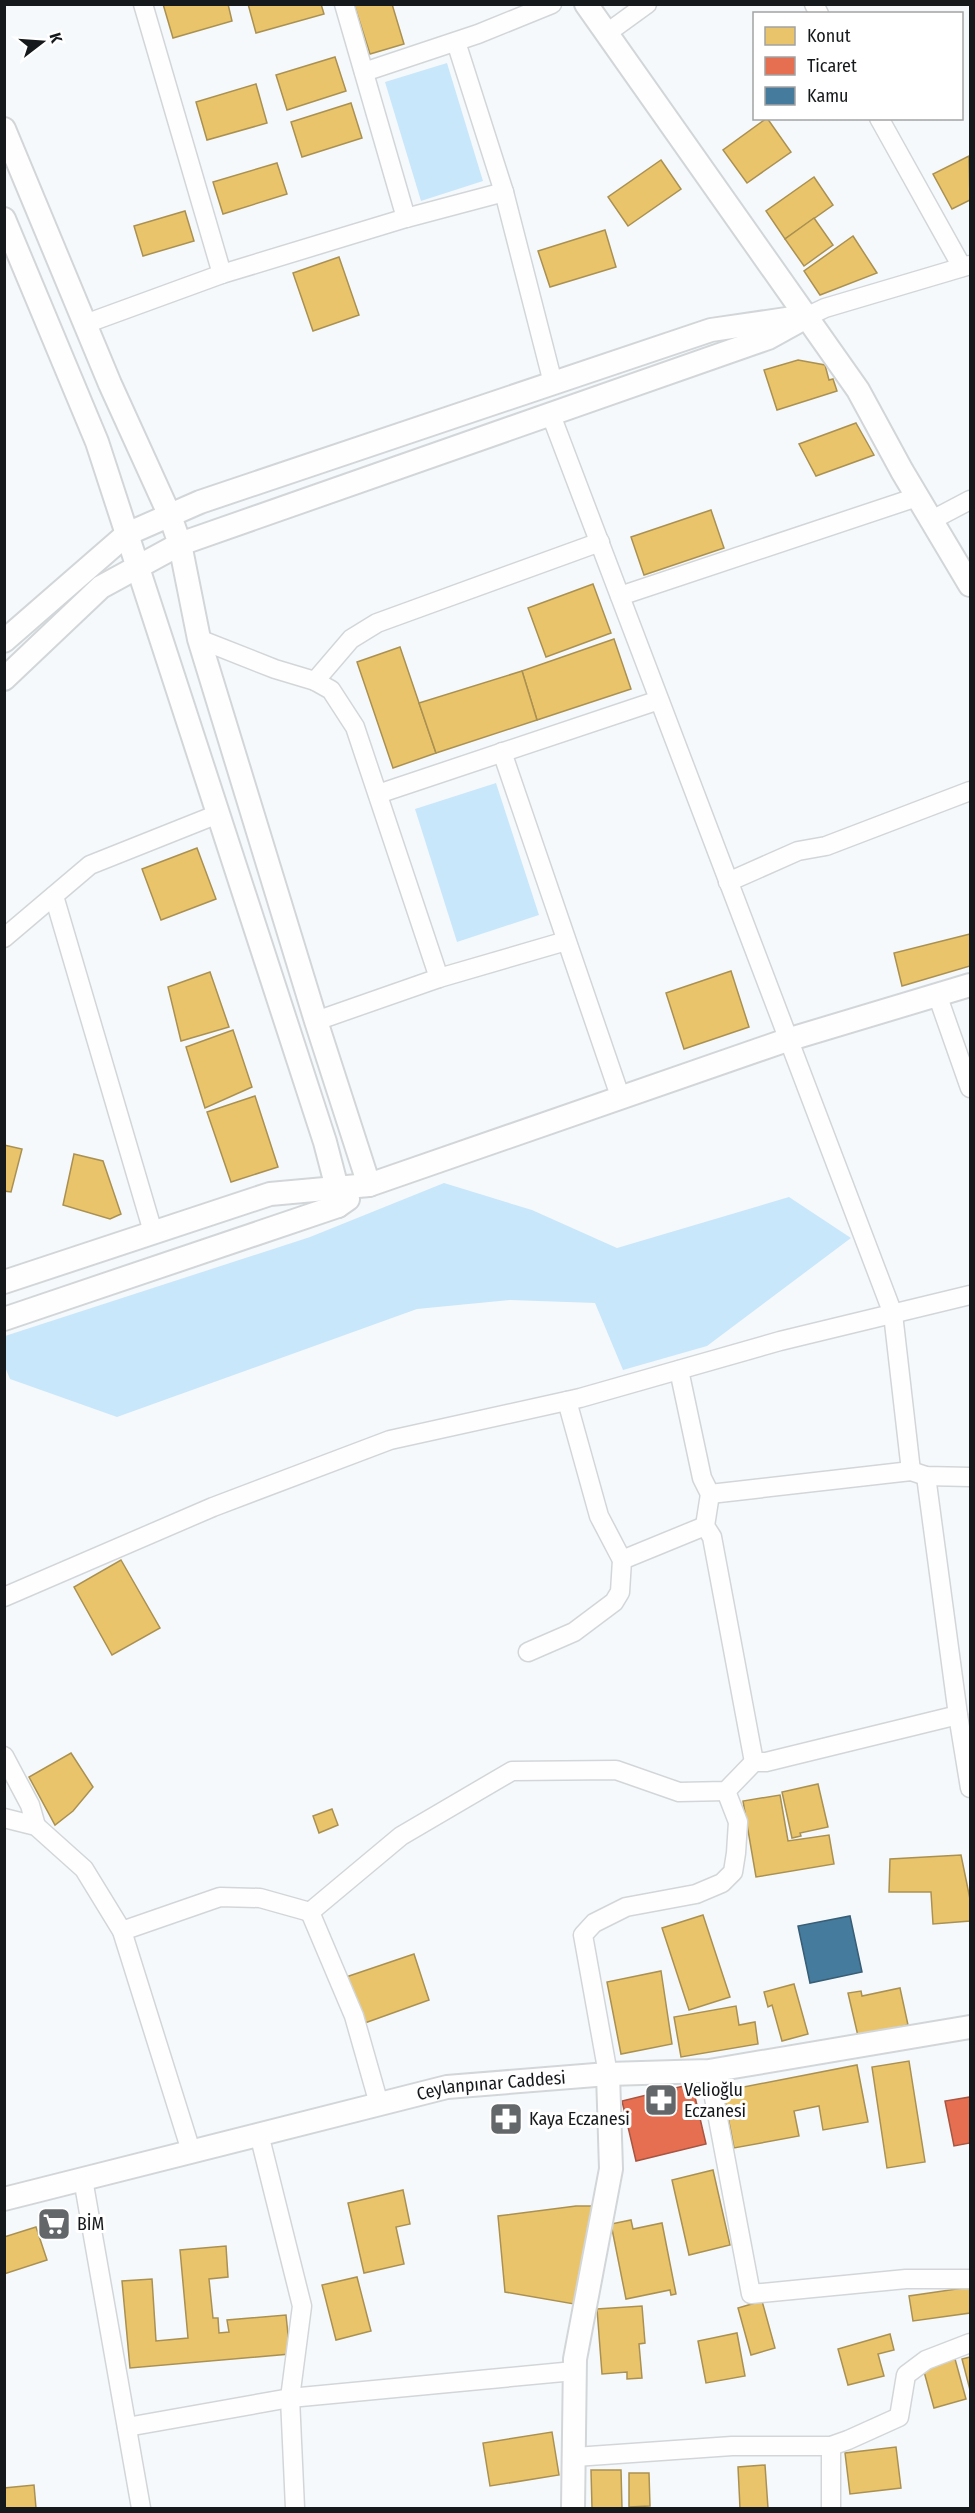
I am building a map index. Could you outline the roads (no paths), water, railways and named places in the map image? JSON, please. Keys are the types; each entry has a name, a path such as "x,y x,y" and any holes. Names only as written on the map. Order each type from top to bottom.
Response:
{"street":[{"path":"143,4 222,274"},
{"path":"344,4 406,218"},
{"path":"364,72 456,42 552,4"},
{"path":"586,4 858,390 917,497 970,585"},
{"path":"606,33 647,4"},
{"path":"456,42 504,192 553,383"},
{"path":"4,679 101,587 180,544 768,338 825,308 967,266 880,120"},
{"path":"4,129 180,544 199,639 316,1021 369,1185"},
{"path":"85,324 222,274 406,218 504,192"},
{"path":"4,219 97,442 325,1142 338,1197"},
{"path":"4,641 127,534 200,502 711,330 806,316"},
{"path":"551,415 893,1314 970,1788"},
{"path":"620,597 917,497"},
{"path":"932,520 970,500"},
{"path":"315,681 351,639 377,623 600,542"},
{"path":"199,639 274,669 315,681 331,690 355,727 439,978"},
{"path":"378,794 659,700"},
{"path":"502,752 621,1099"},
{"path":"728,882 798,851 826,846 970,791"},
{"path":"4,938 90,865 218,814"},
{"path":"54,896 153,1232"},
{"path":"316,1021 439,978 566,941"},
{"path":"4,1319 369,1185 787,1040 938,997 970,985"},
{"path":"938,997 970,1088"},
{"path":"4,1282 270,1194 338,1197"},
{"path":"4,1597 213,1507 390,1440 567,1401 780,1341 970,1295"},
{"path":"679,1370 702,1478 710,1494 705,1526 712,1537 754,1761"},
{"path":"528,1652 574,1632 614,1602 620,1592 622,1560 600,1516 567,1401"},
{"path":"710,1494 919,1473 970,1477"},
{"path":"622,1560 705,1526"},
{"path":"754,1761 766,1762 958,1715"},
{"path":"4,1756 30,1805 36,1826"},
{"path":"310,1912 401,1836 512,1771 616,1770 679,1792 726,1791 754,1761"},
{"path":"573,2508 575,2359 611,2169 608,2074 583,1935 594,1923 626,1907 696,1894 722,1883 733,1872 738,1822 726,1791"},
{"path":"4,1818 36,1826 84,1869 122,1931 191,2151"},
{"path":"122,1931 220,1897 260,1898 310,1912"},
{"path":"310,1912 354,2016 379,2104"},
{"name":"Ceylanpınar Caddesi","path":"10,2199 447,2087 608,2074 709,2071 970,2027"},
{"path":"709,2071 751,2294 906,2279 970,2279"},
{"path":"259,2134 302,2306 290,2398 295,2508"},
{"path":"83,2179 141,2508"},
{"path":"575,2457 732,2446 831,2446 898,2417 906,2374 926,2360 970,2343"},
{"path":"127,2427 290,2398 574,2371"},
{"path":"831,2446 831,2508"}],"place":[{"name":"Velioğlu Eczanesi","path":"661,2100"},
{"name":"Kaya Eczanesi","path":"506,2119"},
{"name":"BİM","path":"54,2224"}]}
